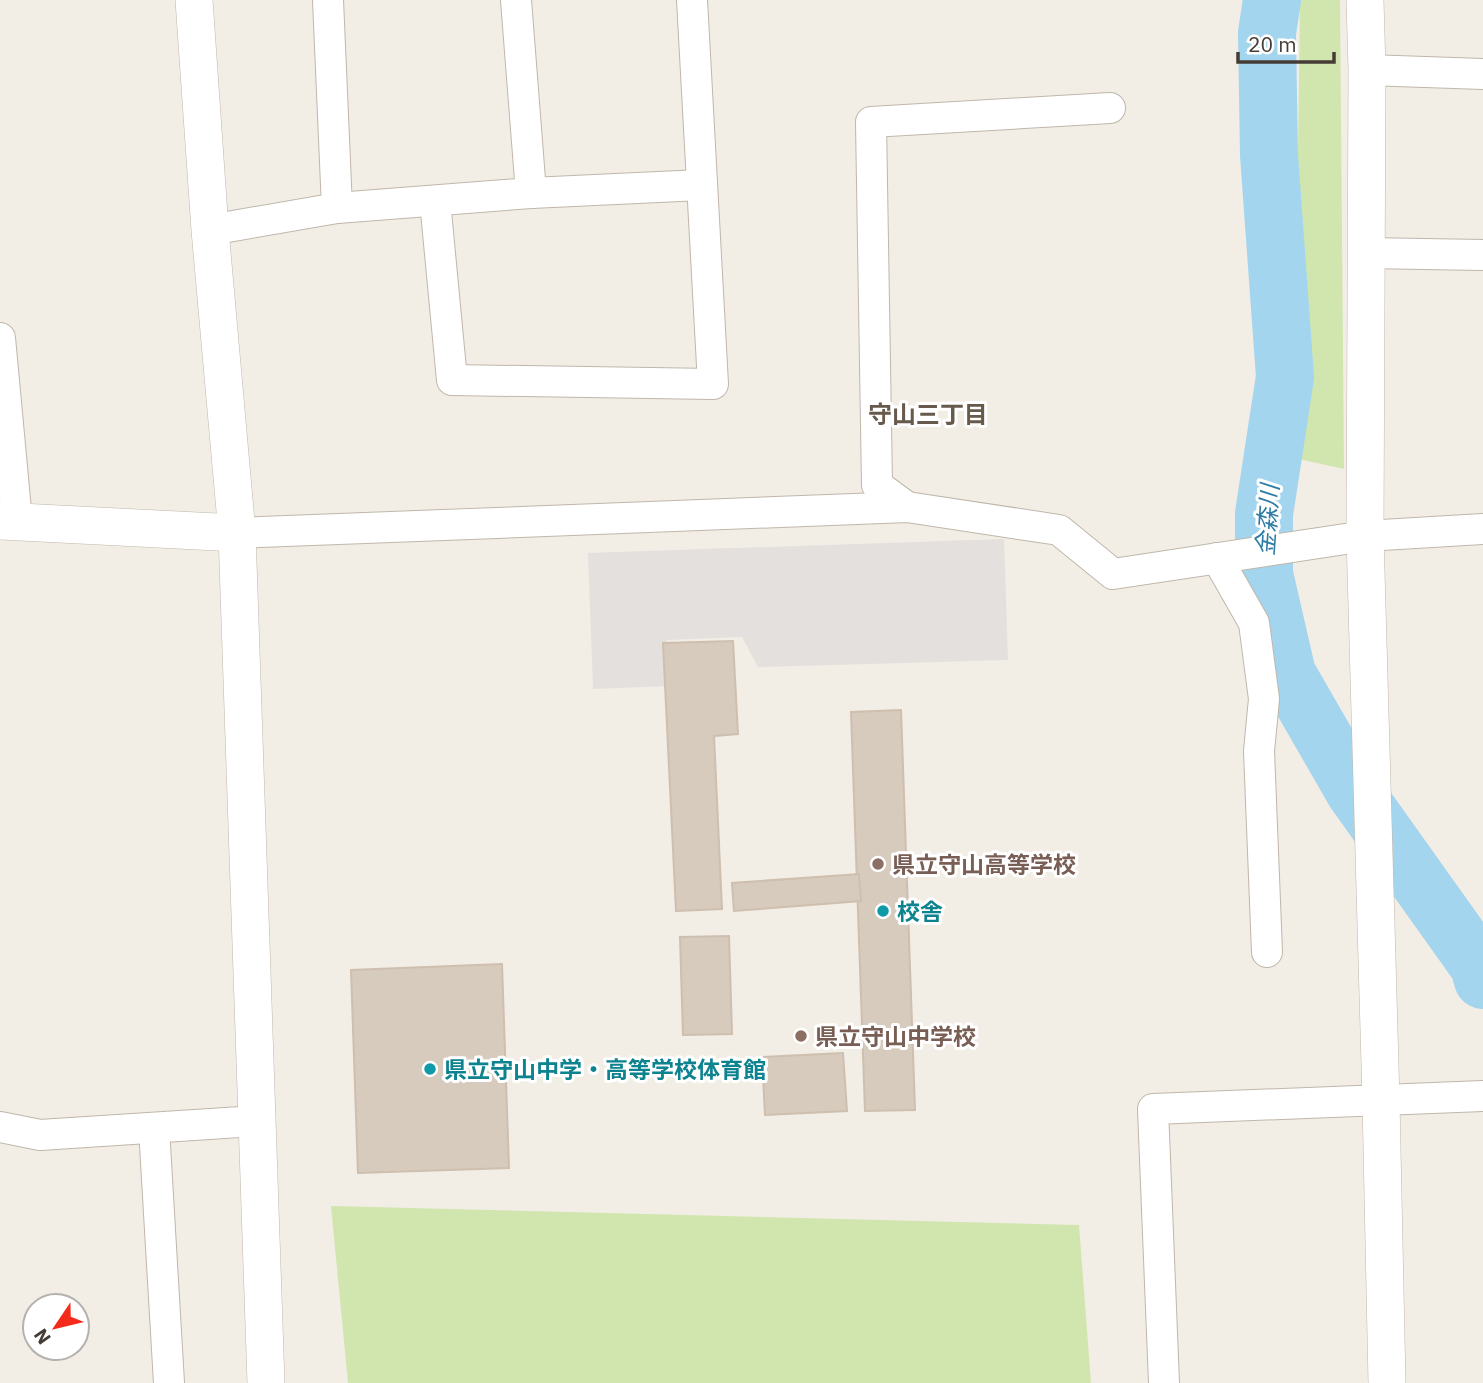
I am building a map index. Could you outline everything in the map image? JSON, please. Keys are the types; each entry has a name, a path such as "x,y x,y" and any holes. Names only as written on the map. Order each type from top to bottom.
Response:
{"street":[{"path":"194,0 209,230 237,533 266,1383"},
{"path":"328,0 337,208"},
{"path":"516,0 531,193"},
{"path":"435,201 452,380 713,384 692,0"},
{"path":"1365,0 1365,536 1387,1383"},
{"path":"1367,70 1483,74"},
{"path":"907,507 877,485 871,122 1110,108"},
{"path":"209,230 337,208 531,193 701,185"},
{"path":"1366,253 1483,255"},
{"path":"0,338 9,521 237,533 907,507 1059,530 1113,574 1365,536 1483,529"},
{"path":"1217,558 1254,624 1264,699 1259,751 1267,952"},
{"path":"1164,1383 1153,1109 1483,1096"},
{"path":"0,1127 40,1135 257,1121"},
{"path":"154,1128 169,1383"}],"green space":[{"path":"1300,0 1340,0 1344,469 1294,458"},
{"path":"331,1206 1079,1225 1091,1383 348,1383"}],"shaded area":[{"path":"1004,539 1008,660 758,667 742,637 667,640 669,686 593,689 588,553"}],"building":[{"path":"733,641 738,734 714,736 722,909 676,911 663,643"},
{"name":"校舎","path":"901,710 915,1110 865,1111 851,712"},
{"path":"859,874 861,901 734,911 732,883"},
{"path":"729,936 732,1034 683,1035 680,937"},
{"name":"県立守山中学・高等学校体育館","path":"502,964 509,1168 358,1173 351,970"},
{"path":"843,1053 847,1111 765,1115 762,1057"}],"waterway":[{"name":"金森川","path":"1272,0 1267,33 1269,155 1285,377 1264,514 1264,574 1287,674 1355,792 1479,966 1483,980"}],"place":[{"name":"県立守山高等学校","path":"878,864"},
{"name":"校舎","path":"883,911"},
{"name":"県立守山中学校","path":"801,1036"},
{"name":"県立守山中学・高等学校体育館","path":"430,1069"}],"district":[{"name":"守山三丁目","path":"928,414"}]}
